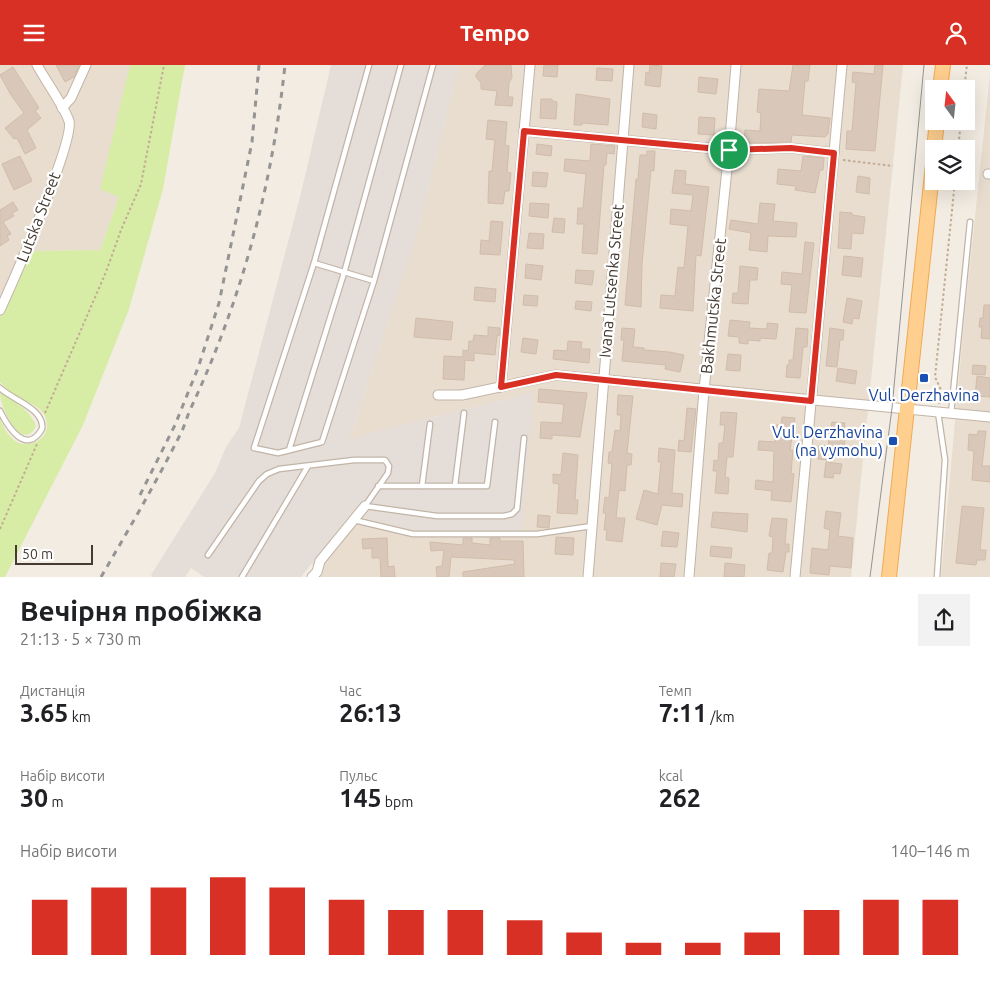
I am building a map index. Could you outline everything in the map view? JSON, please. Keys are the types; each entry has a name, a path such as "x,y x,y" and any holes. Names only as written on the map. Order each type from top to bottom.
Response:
{"main road":[{"path":"941,80 943,65"},
{"path":"889,577 930,190"}],"street":[{"path":"37,65 62,108 71,97 86,65"},
{"path":"501,387 530,65"},
{"name":"Ivana Lutsenka Street","path":"588,577 629,65"},
{"name":"Bakhmutska Street","path":"689,577 704,389 736,65"},
{"path":"795,577 842,65"},
{"name":"Lutska Street","path":"0,310 26,251 66,145 70,123 62,108"},
{"path":"524,131 729,150 791,148 834,156"},
{"path":"438,395 462,395 556,375 990,417"},
{"path":"316,575 320,561 365,506"}],"lane":[{"path":"369,65 314,263 254,448 278,453 322,442 374,281 433,65"},
{"path":"289,450 344,273 402,65"},
{"path":"951,414 970,222"},
{"path":"314,263 374,281"},
{"path":"0,388 34,411 42,419 42,429 39,434 30,439 17,437 6,424 0,411"},
{"path":"936,577 945,460 938,412"},
{"path":"455,485 464,413"},
{"path":"378,486 487,485 494,422"},
{"path":"422,486 430,424"},
{"path":"208,555 259,481 279,469 354,460 385,460 389,466 388,473 365,506 437,516 504,516 512,514 517,509 524,438"},
{"path":"242,577 308,467"},
{"path":"354,520 412,535 537,534 592,526"}],"path":[{"path":"42,419 102,281 141,184 164,65"},
{"path":"965,80 967,65"},
{"path":"834,156 893,166"},
{"path":"938,412 941,390 935,377 954,190"},
{"path":"0,529 36,446 39,434"}],"shaded area":[{"path":"0,65 130,65 119,197 100,250 26,251 0,310"},
{"path":"331,65 459,65 417,233 349,441 377,431 533,393 522,531 421,532 350,515 301,577 204,577 191,568 185,577 153,577 151,575 215,473 226,447 239,428 301,193"},
{"path":"459,65 903,65 851,577 312,577 316,572 312,563 350,515 421,532 533,393 377,431 349,441 417,233"},
{"path":"990,74 990,577 941,577 964,322"}],"green space":[{"path":"130,65 185,65 163,189 129,309 83,425 5,577 0,577 0,419 10,436 19,443 24,444 33,443 42,438 47,430 47,425 44,414 41,411 13,394 0,382 0,316 30,251 100,250 119,197 100,189"},
{"path":"0,393 30,415 36,426 30,433 24,435 18,432 8,417"}],"building":[{"path":"56,65 79,65 74,77 65,82"},
{"path":"485,65 511,65 512,77 509,83 508,97 513,97 512,106 495,105 497,91 481,89 481,83 476,74"},
{"path":"544,65 558,65 557,77 543,76"},
{"path":"650,65 662,66 660,87 645,85 646,72 649,73"},
{"path":"793,65 810,65 808,81 805,81 802,115 830,118 828,134 825,137 792,135 791,142 744,143 745,130 760,131 761,113 757,112 759,89 789,91"},
{"path":"875,65 883,65 875,151 846,149 847,131 852,131 856,83 852,82 853,72 874,74"},
{"path":"13,67 39,108 35,111 41,118 27,130 36,148 25,154 17,138 14,139 5,128 24,113 0,75"},
{"path":"597,68 613,69 612,81 596,80"},
{"path":"699,77 718,79 716,94 698,92"},
{"path":"576,94 610,99 608,125 582,123 582,125 574,125"},
{"path":"541,99 552,99 552,101 557,102 556,119 540,118"},
{"path":"643,113 657,115 656,129 642,127"},
{"path":"699,117 715,118 714,135 698,134"},
{"path":"488,120 507,122 505,145 509,146 507,172 511,173 509,191 505,191 503,204 488,203 489,171 492,171 495,140 486,139"},
{"path":"537,144 552,146 551,156 536,154"},
{"path":"591,144 615,146 614,154 607,153 606,165 604,165 597,254 582,253 584,224 577,224 578,208 583,208 586,174 564,171 565,159 590,161"},
{"path":"647,151 655,151 654,171 651,170 642,264 641,307 625,305 636,179 638,179 640,155 647,155"},
{"path":"20,156 32,181 14,190 2,164"},
{"path":"803,156 824,158 823,170 820,170 815,193 795,190 796,186 777,184 778,169 801,171"},
{"path":"675,170 686,171 685,184 709,187 701,256 696,255 693,311 660,308 661,295 675,296 678,267 684,268 688,226 670,224 671,209 691,211 693,195 672,193"},
{"path":"533,172 548,173 546,187 532,186"},
{"path":"858,176 870,178 869,194 856,192"},
{"path":"13,202 18,210 12,213 14,216 3,222 11,234 7,236 9,240 0,246 0,210"},
{"path":"530,203 549,204 548,218 529,216"},
{"path":"760,203 775,204 773,221 797,223 796,237 768,236 767,252 749,250 751,233 729,229 731,220 758,224"},
{"path":"840,212 865,217 863,234 852,233 851,249 838,248"},
{"path":"554,218 565,219 564,233 552,232"},
{"path":"491,221 503,222 500,255 480,254 481,240 489,241"},
{"path":"529,233 544,234 543,249 527,248"},
{"path":"805,242 814,243 806,313 789,312 792,285 781,284 782,272 802,274"},
{"path":"844,256 863,258 861,277 842,275"},
{"path":"526,264 543,266 541,280 525,278"},
{"path":"740,266 758,268 757,280 750,280 748,304 732,303 733,293 738,293"},
{"path":"576,270 594,271 592,285 575,283"},
{"path":"475,287 496,289 495,302 474,300"},
{"path":"524,295 538,296 537,306 523,305"},
{"path":"847,298 862,301 859,319 853,318 852,324 843,322"},
{"path":"576,301 592,302 591,311 575,309"},
{"path":"984,305 990,305 990,339 981,338 982,327 979,327 980,318 983,318"},
{"path":"416,318 453,322 451,340 414,337"},
{"path":"730,320 750,322 749,328 767,329 767,323 778,324 776,339 760,338 760,341 748,340 748,344 739,343 739,337 728,336"},
{"path":"488,327 500,328 499,336 497,335 495,355 474,353 474,361 465,360 464,380 443,379 444,356 463,357 463,350 468,351 469,341 473,341 474,335 488,336"},
{"path":"622,328 635,329 633,347 684,355 680,372 665,369 666,365 622,361 624,340 621,340"},
{"path":"796,328 808,329 807,347 803,347 800,378 786,377 789,360 793,360"},
{"path":"830,328 844,330 843,340 840,340 837,367 826,366"},
{"path":"523,338 538,340 536,354 521,352"},
{"path":"568,341 582,342 581,349 590,349 589,363 553,359 554,350 567,351"},
{"path":"728,354 741,355 740,371 726,370"},
{"path":"973,365 986,366 985,375 972,374"},
{"path":"838,368 857,371 855,384 836,381"},
{"path":"977,376 990,378 990,397 975,396"},
{"path":"539,389 587,393 580,437 552,435 552,439 540,438 541,422 562,423 564,404 538,402"},
{"path":"618,395 633,396 627,453 632,454 631,465 627,465 625,491 619,490 616,518 625,518 622,542 606,540 607,530 604,530 606,513 603,513 605,497 609,498 612,464 608,463 609,452 612,452 615,430 620,431 621,415 617,415"},
{"path":"687,408 696,409 691,452 678,451 679,440 684,441"},
{"path":"721,412 737,413 733,457 727,457 725,477 729,478 728,494 715,493 717,471 713,471 714,460 718,461 719,443 723,443 725,425 720,425"},
{"path":"782,417 795,418 790,450 793,450 791,473 794,474 791,502 771,500 772,491 755,489 756,480 773,482 774,451 758,450 759,441 775,442 776,425 781,425"},
{"path":"832,422 845,423 844,448 828,446"},
{"path":"978,431 986,431 982,466 990,466 990,482 972,480 974,451 968,450 969,434 977,435"},
{"path":"819,445 828,446 827,460 818,459"},
{"path":"659,448 675,450 672,493 683,494 682,507 662,505 657,525 636,519 644,490 658,494 661,462 658,462"},
{"path":"563,453 578,455 575,500 578,500 577,514 557,513 559,484 553,483 553,474 561,475"},
{"path":"826,462 842,464 840,474 834,473 833,478 824,477"},
{"path":"962,506 984,508 980,550 986,550 985,560 977,560 976,565 956,563"},
{"path":"826,511 841,513 838,536 853,538 851,568 830,566 829,575 810,573 812,548 828,550 830,530 824,528"},
{"path":"713,512 748,514 747,532 711,527"},
{"path":"538,515 550,516 549,528 537,527"},
{"path":"772,518 787,519 785,544 789,544 789,552 786,552 783,572 767,570 769,553 772,553 773,537 769,536"},
{"path":"663,531 679,533 677,547 661,546"},
{"path":"556,537 574,538 573,555 555,554"},
{"path":"387,538 388,567 394,566 395,577 381,577 380,558 372,558 372,548 363,549 362,539"},
{"path":"463,538 472,538 472,543 490,545 490,538 500,538 500,541 523,541 524,577 463,577 463,572 515,564 514,560 451,557 449,577 437,577 436,567 442,566 444,550 431,551 430,542 463,545"},
{"path":"711,546 732,548 731,558 710,556"},
{"path":"661,563 676,564 674,577 660,577"},
{"path":"725,563 745,565 744,577 724,577"}],"tram line":[{"path":"870,577 892,408 924,65"}],"railway":[{"path":"140,495 175,425 198,368 219,303 252,142 259,65"},
{"path":"101,577 153,487 182,431 225,326 252,242 263,199 272,155 285,65"}],"place":[{"name":"Vul. Derzhavina","path":"924,378"},
{"name":"Vul. Derzhavina (na vymohu)","path":"893,441"}],"route":[{"path":"524,131 729,150 791,148 834,153 811,401 556,375 501,387 524,131"}]}
